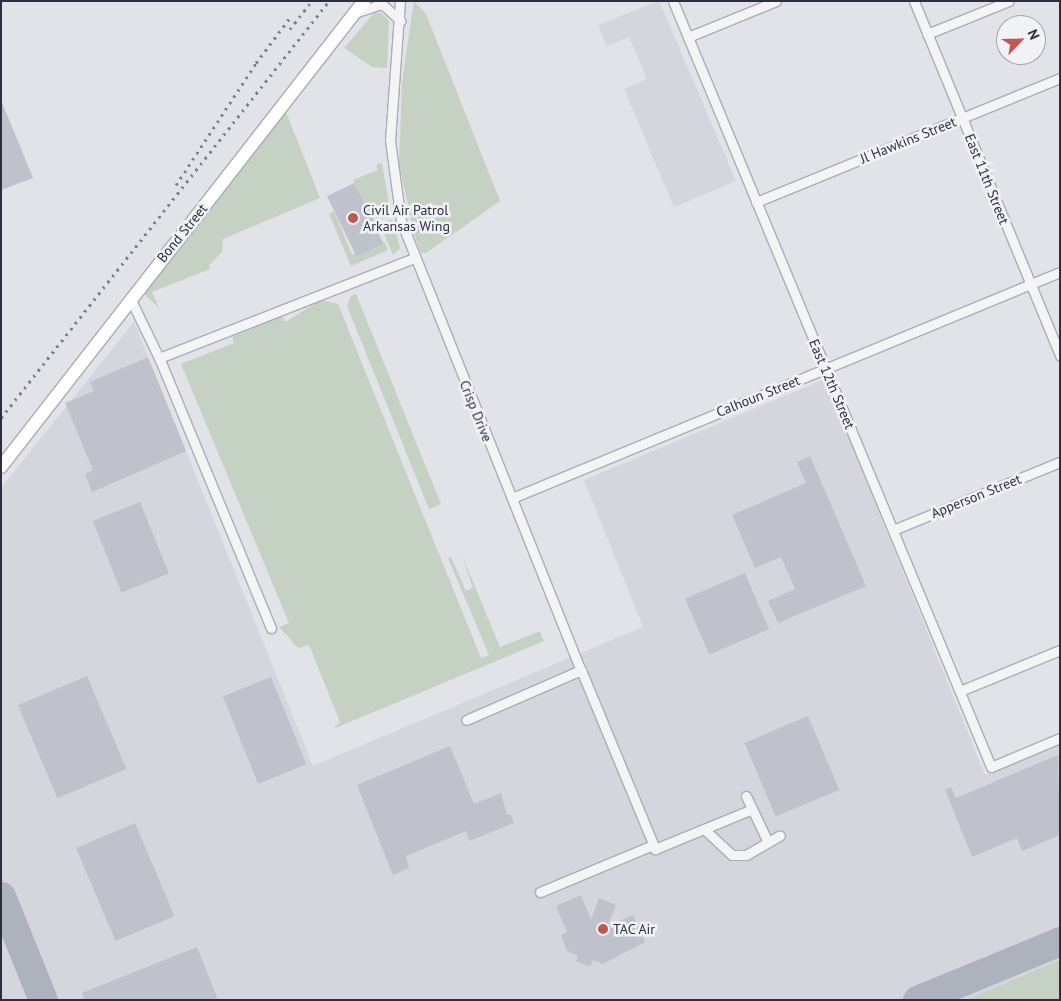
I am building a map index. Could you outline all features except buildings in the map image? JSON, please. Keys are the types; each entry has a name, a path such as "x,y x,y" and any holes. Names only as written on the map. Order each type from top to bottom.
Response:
{"street":[{"name":"Bond Street","path":"1,467 130,298 364,1"},
{"name":"Crisp Drive","path":"400,1 401,21"},
{"name":"Crisp Drive","path":"406,1 401,21 391,114 391,166 401,221 414,258 653,845"},
{"name":"East 12th Street","path":"673,1 991,767 1060,738"},
{"path":"688,38 776,1"},
{"name":"East 11th Street","path":"914,1 1060,356"},
{"path":"927,34 1009,1"},
{"path":"355,14 382,4 401,21"},
{"name":"Jl Hawkins Street","path":"756,202 1060,78"},
{"path":"159,358 414,258"},
{"name":"Calhoun Street","path":"512,498 1060,272"},
{"path":"130,298 159,358 271,628"},
{"name":"Apperson Street","path":"893,530 1060,462"},
{"path":"960,691 1060,650"},
{"path":"466,720 581,670"},
{"path":"746,796 750,810 758,816 767,840"},
{"path":"540,892 653,845 655,849 750,810"},
{"path":"704,829 732,855 746,855 767,840 780,835"}],"shaded area":[{"path":"659,1 736,181 674,207 624,89 647,79 629,37 607,46 598,25"},
{"path":"134,322 313,766 643,627 584,480 825,379 985,775 1060,743 1060,1000 1,1000 1,488"}],"green space":[{"path":"414,1 426,14 500,201 426,253 421,253 415,237 399,164 402,82"},
{"path":"374,13 381,13 389,21 387,68 372,67 344,48"},
{"path":"286,112 320,198 223,239 222,252 209,265 210,269 152,292 159,308 143,293"},
{"path":"382,163 391,216 382,219 376,210 380,220 371,224 353,180 378,170 376,165"},
{"path":"334,211 352,255 384,242 388,250 351,266 329,214"},
{"path":"392,219 400,248 393,255 380,224"},
{"path":"356,294 441,504 429,509 347,306 351,296"},
{"path":"321,300 338,304 481,658 489,655 448,558 451,557 466,591 473,588 461,553 500,647 540,631 544,641 333,729 340,722 309,645 298,648 279,627 289,623 181,364 234,343 232,337 282,316 285,322"},
{"path":"1060,960 1060,1000 966,1000"}],"taxiway":[{"path":"1,896 43,1000"},
{"path":"917,1000 1060,941"}],"railway":[{"path":"290,29 312,1"},
{"path":"1,418 329,1"},
{"path":"176,185 256,63 292,15"}],"place":[{"name":"Civil Air Patrol Arkansas Wing","path":"353,218"},
{"name":"TAC Air","path":"603,929"}]}
